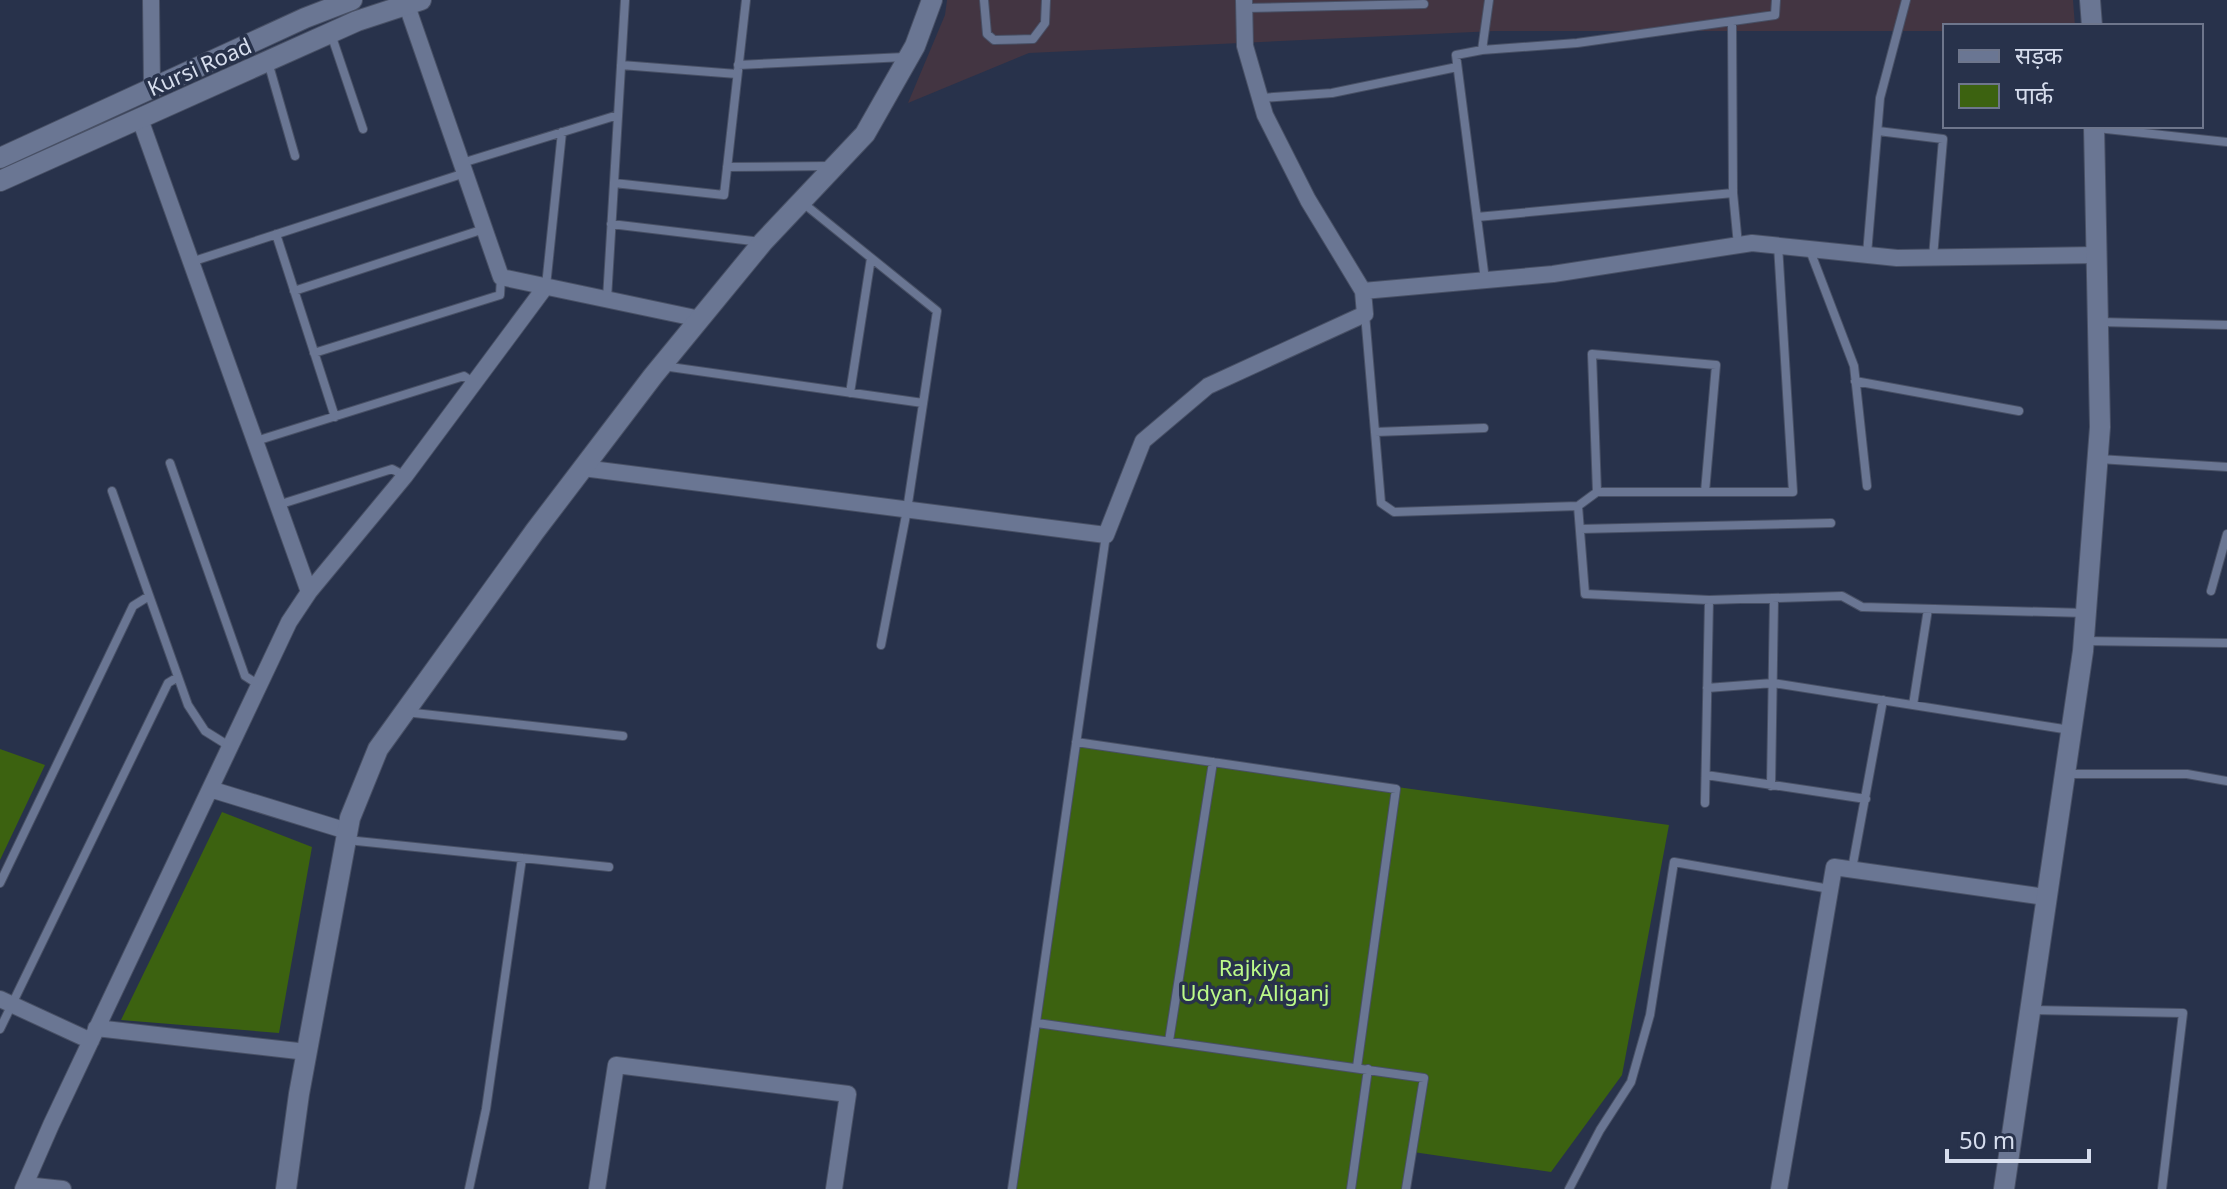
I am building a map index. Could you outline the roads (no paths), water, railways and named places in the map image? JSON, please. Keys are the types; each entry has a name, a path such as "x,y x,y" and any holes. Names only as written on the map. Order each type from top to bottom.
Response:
{"street":[{"path":"151,0 152,88"},
{"name":"Kursi Road","path":"0,158 305,18 352,0"},
{"path":"286,1189 346,836 350,818 378,749 583,468 662,366 763,242 865,134 909,57 932,0"},
{"path":"2090,0 2092,24"},
{"path":"411,2 501,277 700,319"},
{"name":"Kursi Road","path":"0,181 268,61 411,2"},
{"path":"583,468 1106,535 1143,441 1208,386 1365,314 1363,291 1308,200 1265,115 1245,46 1244,4"},
{"path":"140,119 309,592"},
{"path":"2004,1189 2086,613 2100,427 2094,128"},
{"path":"1363,291 1553,274 1752,243 1897,258 2097,255"},
{"path":"63,1189 24,1187 289,622 309,592 405,476 546,286"},
{"path":"210,789 346,836"},
{"path":"1779,1189 1834,867 2045,897"},
{"path":"6,1001 94,1034 307,1052"},
{"path":"597,1189 616,1065 848,1094 834,1189"}],"lane":[{"path":"607,299 625,0"},
{"path":"614,183 724,195 746,0"},
{"path":"984,0 987,34 994,40 1033,39 1045,23 1046,0"},
{"path":"1482,50 1489,0"},
{"path":"1485,280 1456,55 1482,50 1577,43 1775,15 1776,0"},
{"path":"1867,254 1880,98 1906,0"},
{"path":"1244,4 1424,4"},
{"path":"1732,22 1733,193 1738,245"},
{"path":"330,34 363,129"},
{"path":"621,65 738,69 909,57"},
{"path":"268,61 295,156"},
{"path":"1260,98 1332,93 1457,67"},
{"path":"191,262 618,115"},
{"path":"2103,128 2227,142"},
{"path":"1878,131 1943,139 1933,257"},
{"path":"546,286 562,132"},
{"path":"727,167 835,166"},
{"path":"1477,217 1733,193"},
{"path":"801,201 937,311 907,510 881,645"},
{"path":"611,224 763,242"},
{"path":"294,291 485,229"},
{"path":"276,234 335,417"},
{"path":"1365,314 1381,503 1394,512 1578,506 1597,492 1793,492 1778,245"},
{"path":"1809,247 1854,366 1867,486"},
{"path":"850,393 871,258"},
{"path":"314,353 500,295 501,277"},
{"path":"2098,322 2227,325"},
{"path":"1597,492 1592,354 1716,365 1705,492"},
{"path":"662,366 923,403"},
{"path":"255,441 464,376 475,383"},
{"path":"1855,381 2019,411"},
{"path":"1375,432 1484,428"},
{"path":"2098,459 2227,467"},
{"path":"170,463 245,676 259,685"},
{"path":"278,505 392,469 405,476"},
{"path":"112,491 188,705 205,731 230,747"},
{"path":"1578,506 1585,594 1709,600 1842,596 1862,607 2086,613"},
{"path":"1580,529 1831,523"},
{"path":"2211,591 2227,534"},
{"path":"1012,1189 1106,535"},
{"path":"0,883 133,606 149,596"},
{"path":"1771,786 1774,598"},
{"path":"1705,803 1709,600"},
{"path":"1913,705 1928,609"},
{"path":"2083,641 2227,643"},
{"path":"0,1029 6,1001 168,683 178,677"},
{"path":"1707,688 1773,683 2071,730"},
{"path":"1852,869 1883,700"},
{"path":"404,712 623,736"},
{"path":"1076,742 1396,789 1357,1067"},
{"path":"1169,1041 1213,762"},
{"path":"2064,774 2187,774 2227,781"},
{"path":"1706,775 1866,799"},
{"path":"346,836 609,867"},
{"path":"469,1189 486,1109 522,858"},
{"path":"1569,1189 1600,1130 1631,1082 1650,1015 1674,862 1830,889"},
{"path":"2029,1010 2183,1013 2162,1189"},
{"path":"1037,1023 1424,1078 1406,1189"},
{"path":"1351,1189 1368,1069"}],"park label":[{"name":"Rajkiya Udyan, Aliganj","path":"1255,980"}]}
